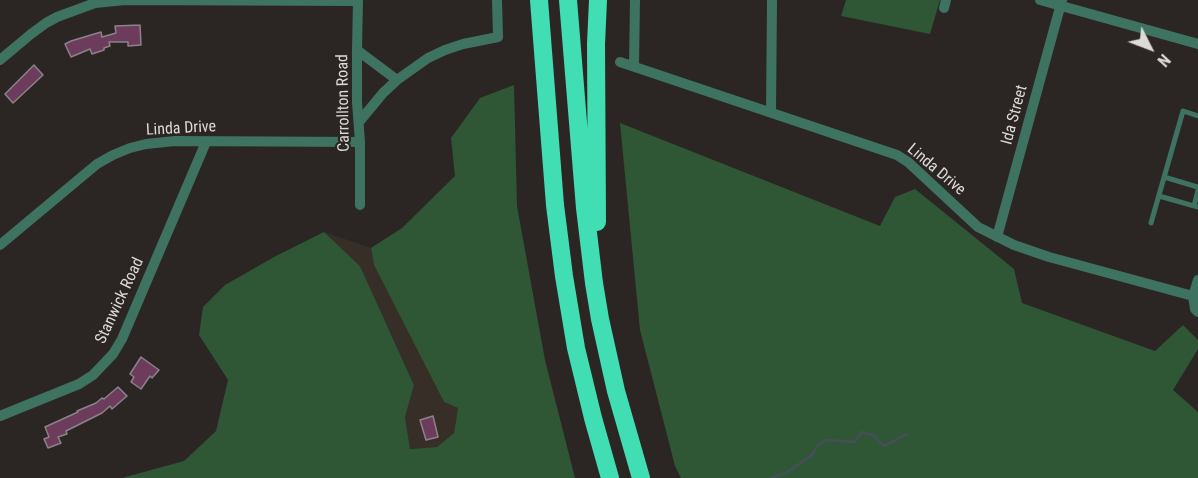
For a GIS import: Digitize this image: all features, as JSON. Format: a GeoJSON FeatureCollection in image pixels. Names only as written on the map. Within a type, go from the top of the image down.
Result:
{"type":"FeatureCollection","features":[{"type":"Feature","properties":{"kind":"highway"},"geometry":{"type":"LineString","coordinates":[[526,0],[548,119]]}},
{"type":"Feature","properties":{"kind":"highway"},"geometry":{"type":"LineString","coordinates":[[539,0],[555,205],[564,276],[576,348],[610,478]]}},
{"type":"Feature","properties":{"kind":"highway"},"geometry":{"type":"LineString","coordinates":[[568,0],[585,208],[600,320],[616,391],[641,478]]}},
{"type":"Feature","properties":{"kind":"highway"},"geometry":{"type":"LineString","coordinates":[[598,0],[597,210],[600,320]]}},
{"type":"Feature","properties":{"kind":"street"},"geometry":{"type":"LineString","coordinates":[[0,60],[46,23],[94,3],[125,0],[358,1]]}},
{"type":"Feature","properties":{"kind":"street"},"geometry":{"type":"LineString","coordinates":[[359,122],[383,93],[420,63],[444,50],[498,37],[497,0]]}},
{"type":"Feature","properties":{"kind":"street"},"geometry":{"type":"LineString","coordinates":[[634,66],[635,0]]}},
{"type":"Feature","properties":{"kind":"street"},"geometry":{"type":"LineString","coordinates":[[771,111],[772,0]]}},
{"type":"Feature","properties":{"kind":"street"},"geometry":{"type":"LineString","coordinates":[[1040,0],[1061,3],[1198,44]]}},
{"type":"Feature","properties":{"kind":"street","name":"Carrollton Road"},"geometry":{"type":"LineString","coordinates":[[358,1],[360,204]]}},
{"type":"Feature","properties":{"kind":"street","name":"Ida Street"},"geometry":{"type":"LineString","coordinates":[[997,237],[1061,3]]}},
{"type":"Feature","properties":{"kind":"street"},"geometry":{"type":"LineString","coordinates":[[357,50],[397,80]]}},
{"type":"Feature","properties":{"kind":"street","name":"Linda Drive"},"geometry":{"type":"LineString","coordinates":[[620,62],[897,155],[908,162],[978,226],[1014,245],[1048,257],[1193,296]]}},
{"type":"Feature","properties":{"kind":"street","name":"Linda Drive"},"geometry":{"type":"LineString","coordinates":[[0,245],[97,164],[130,148],[175,141],[360,142]]}},
{"type":"Feature","properties":{"kind":"street","name":"Stanwick Road"},"geometry":{"type":"LineString","coordinates":[[0,416],[79,384],[93,375],[113,354],[122,339],[206,142]]}},
{"type":"Feature","properties":{"kind":"street"},"geometry":{"type":"LineString","coordinates":[[1197,310],[1193,296],[1198,280]]}},
{"type":"Feature","properties":{"kind":"lane"},"geometry":{"type":"LineString","coordinates":[[1151,223],[1183,111],[1198,116]]}},
{"type":"Feature","properties":{"kind":"lane"},"geometry":{"type":"LineString","coordinates":[[1159,196],[1196,206],[1198,189],[1164,177]]}},
{"type":"Feature","properties":{"kind":"shaded area"},"geometry":{"type":"Polygon","coordinates":[[[324,232],[371,248],[374,265],[444,402],[458,408],[454,433],[437,447],[410,449],[405,417],[414,384],[360,266],[324,232]]]}},
{"type":"Feature","properties":{"kind":"green space"},"geometry":{"type":"Polygon","coordinates":[[[846,0],[940,0],[930,34],[841,16],[846,0]]]}},
{"type":"Feature","properties":{"kind":"green space"},"geometry":{"type":"Polygon","coordinates":[[[514,85],[517,206],[545,360],[575,478],[122,478],[184,461],[216,431],[228,380],[199,335],[203,307],[225,285],[324,232],[360,266],[414,385],[405,417],[410,449],[437,447],[454,433],[458,408],[444,402],[374,265],[371,248],[402,228],[455,176],[451,138],[480,98],[514,85]]]}},
{"type":"Feature","properties":{"kind":"green space"},"geometry":{"type":"Polygon","coordinates":[[[620,123],[880,226],[895,197],[915,189],[1014,269],[1022,303],[1155,351],[1183,325],[1198,340],[1198,349],[1173,390],[1198,412],[1198,478],[681,478],[675,466],[640,330],[620,123]]]}},
{"type":"Feature","properties":{"kind":"building"},"geometry":{"type":"Polygon","coordinates":[[[140,25],[141,45],[128,46],[128,42],[109,42],[110,46],[104,50],[92,54],[90,49],[71,57],[65,44],[101,32],[102,37],[116,33],[115,26],[140,25]]]}},
{"type":"Feature","properties":{"kind":"building"},"geometry":{"type":"Polygon","coordinates":[[[34,65],[43,75],[13,103],[5,94],[34,65]]]}},
{"type":"Feature","properties":{"kind":"building"},"geometry":{"type":"Polygon","coordinates":[[[141,357],[159,370],[152,378],[150,376],[141,389],[131,382],[134,377],[130,374],[141,357]]]}},
{"type":"Feature","properties":{"kind":"building"},"geometry":{"type":"Polygon","coordinates":[[[118,387],[127,396],[112,409],[110,406],[102,413],[66,431],[67,434],[58,437],[61,443],[48,448],[44,439],[49,437],[45,427],[104,399],[118,387]]]}},
{"type":"Feature","properties":{"kind":"building"},"geometry":{"type":"Polygon","coordinates":[[[433,416],[438,437],[426,440],[420,420],[433,416]]]}},
{"type":"Feature","properties":{"kind":"waterway"},"geometry":{"type":"LineString","coordinates":[[772,478],[786,473],[812,455],[818,445],[826,440],[855,442],[861,432],[873,435],[884,446],[907,434]]}}]}
